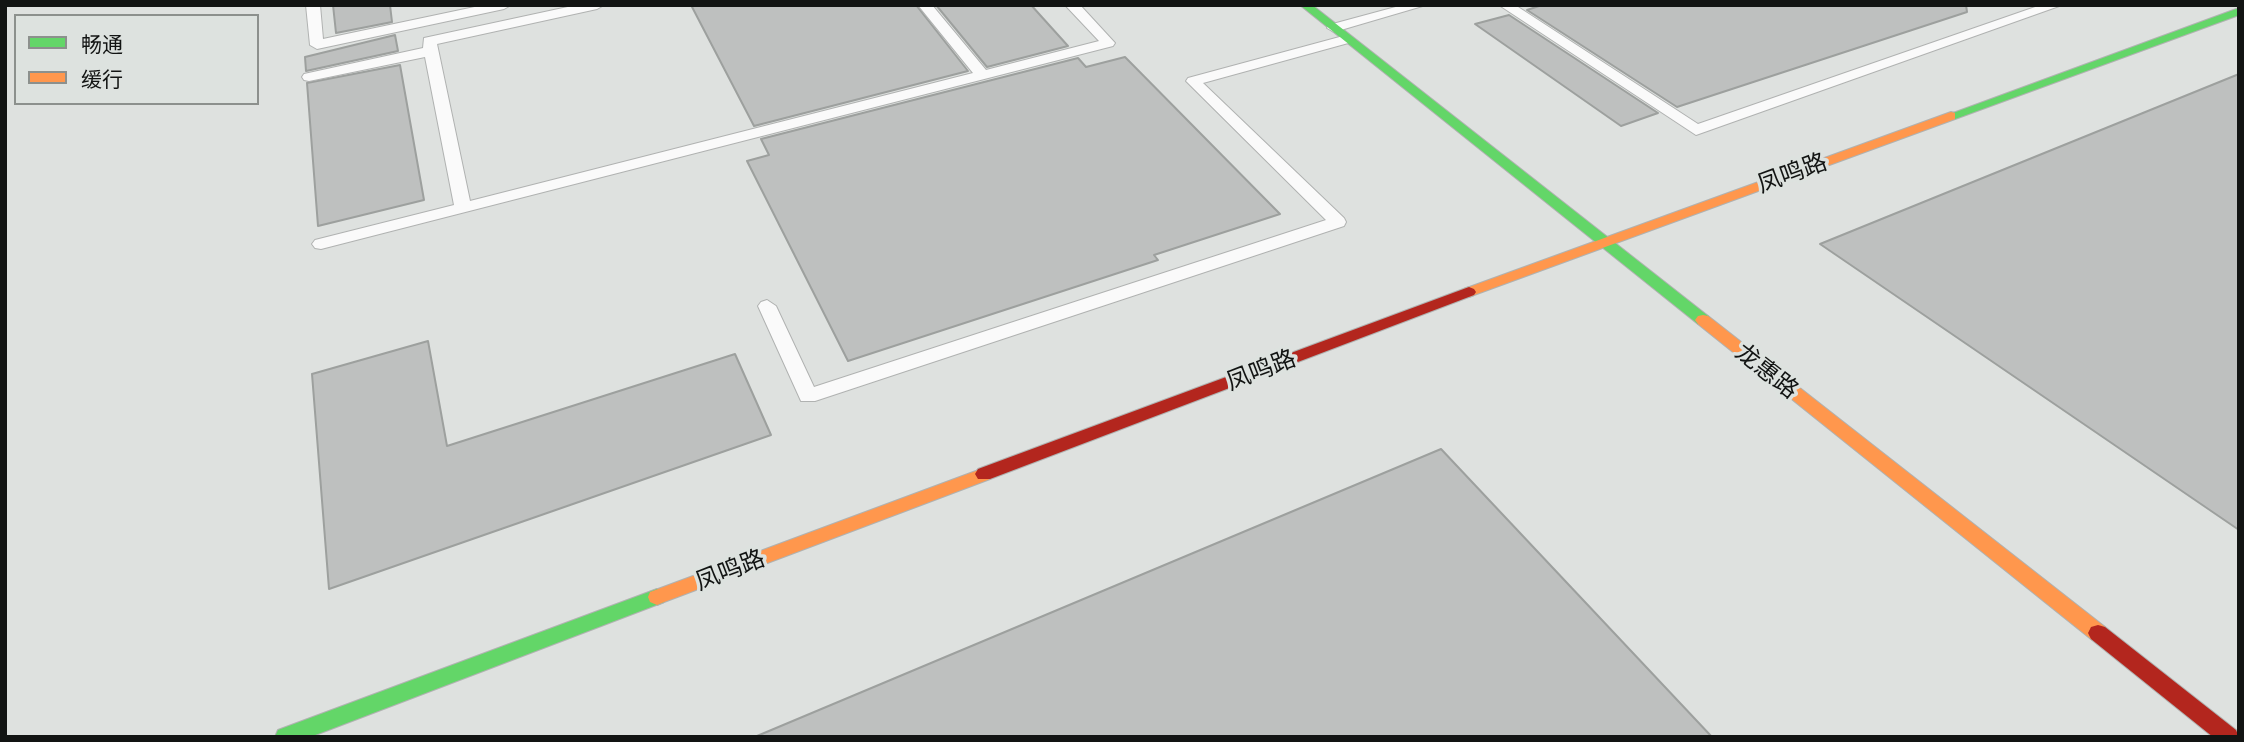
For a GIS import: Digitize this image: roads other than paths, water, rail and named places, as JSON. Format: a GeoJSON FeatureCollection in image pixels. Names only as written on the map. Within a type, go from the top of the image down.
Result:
{"type":"FeatureCollection","features":[{"type":"Feature","properties":{"kind":"street","name":"龙惠路"},"geometry":{"type":"LineString","coordinates":[[1305,5],[2229,737]]}},
{"type":"Feature","properties":{"kind":"street","name":"凤鸣路"},"geometry":{"type":"LineString","coordinates":[[285,737],[1603,242],[2239,11]]}},
{"type":"Feature","properties":{"kind":"lane"},"geometry":{"type":"LineString","coordinates":[[313,5],[317,45],[504,5]]}},
{"type":"Feature","properties":{"kind":"lane"},"geometry":{"type":"LineString","coordinates":[[463,208],[429,41],[597,5]]}},
{"type":"Feature","properties":{"kind":"lane"},"geometry":{"type":"LineString","coordinates":[[925,5],[982,75]]}},
{"type":"Feature","properties":{"kind":"lane"},"geometry":{"type":"LineString","coordinates":[[321,244],[1108,43],[1072,5]]}},
{"type":"Feature","properties":{"kind":"lane"},"geometry":{"type":"LineString","coordinates":[[767,306],[808,396],[1338,222],[1193,81],[1341,34],[1419,5]]}},
{"type":"Feature","properties":{"kind":"lane"},"geometry":{"type":"LineString","coordinates":[[1506,5],[1696,130],[2055,5]]}},
{"type":"Feature","properties":{"kind":"lane"},"geometry":{"type":"LineString","coordinates":[[309,77],[431,51]]}}]}
